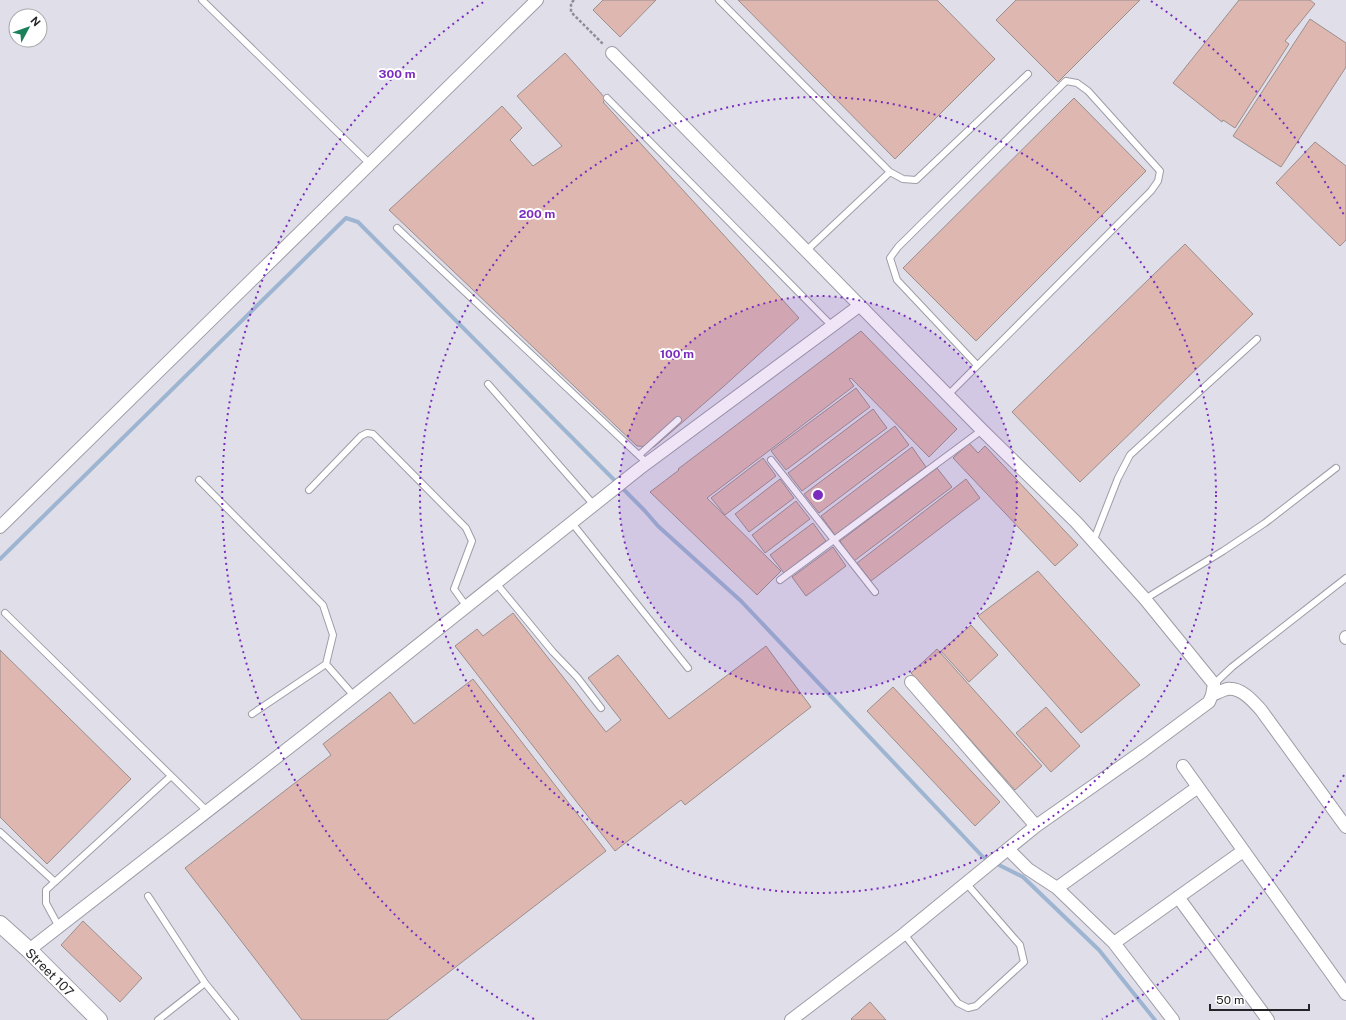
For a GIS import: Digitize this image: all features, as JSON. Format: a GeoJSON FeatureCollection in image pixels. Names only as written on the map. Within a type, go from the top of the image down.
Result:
{"type":"FeatureCollection","features":[{"type":"Feature","properties":{"kind":"street"},"geometry":{"type":"LineString","coordinates":[[0,527],[537,0]]}},
{"type":"Feature","properties":{"kind":"street"},"geometry":{"type":"LineString","coordinates":[[612,53],[859,306],[1076,522],[1145,599],[1213,690]]}},
{"type":"Feature","properties":{"kind":"street"},"geometry":{"type":"LineString","coordinates":[[29,950],[467,607],[597,503],[642,463],[859,306]]}},
{"type":"Feature","properties":{"kind":"street"},"geometry":{"type":"LineString","coordinates":[[911,682],[1036,826]]}},
{"type":"Feature","properties":{"kind":"street"},"geometry":{"type":"LineString","coordinates":[[1213,690],[1227,689],[1239,691],[1252,700],[1266,716],[1346,827]]}},
{"type":"Feature","properties":{"kind":"street"},"geometry":{"type":"LineString","coordinates":[[792,1020],[904,934],[1036,826],[1143,751],[1209,702],[1213,690]]}},
{"type":"Feature","properties":{"kind":"street"},"geometry":{"type":"LineString","coordinates":[[1183,766],[1346,994]]}},
{"type":"Feature","properties":{"kind":"street"},"geometry":{"type":"LineString","coordinates":[[1058,888],[1198,787]]}},
{"type":"Feature","properties":{"kind":"street"},"geometry":{"type":"LineString","coordinates":[[1005,851],[1028,869],[1058,888],[1114,943],[1173,1020]]}},
{"type":"Feature","properties":{"kind":"street"},"geometry":{"type":"LineString","coordinates":[[1114,943],[1243,851]]}},
{"type":"Feature","properties":{"kind":"street"},"geometry":{"type":"LineString","coordinates":[[1178,897],[1268,1020]]}},
{"type":"Feature","properties":{"kind":"street","name":"Street 107"},"geometry":{"type":"LineString","coordinates":[[0,924],[29,950],[99,1020]]}},
{"type":"Feature","properties":{"kind":"lane"},"geometry":{"type":"LineString","coordinates":[[202,0],[370,164]]}},
{"type":"Feature","properties":{"kind":"lane"},"geometry":{"type":"LineString","coordinates":[[719,0],[890,172],[902,179],[916,180],[1028,74]]}},
{"type":"Feature","properties":{"kind":"lane"},"geometry":{"type":"LineString","coordinates":[[948,395],[1151,191],[1158,181],[1160,171],[1088,91],[1077,83],[1066,80],[903,242],[890,258],[897,280],[977,365]]}},
{"type":"Feature","properties":{"kind":"lane"},"geometry":{"type":"LineString","coordinates":[[607,98],[832,326]]}},
{"type":"Feature","properties":{"kind":"lane"},"geometry":{"type":"LineString","coordinates":[[806,251],[890,172]]}},
{"type":"Feature","properties":{"kind":"lane"},"geometry":{"type":"LineString","coordinates":[[397,228],[642,463],[678,420]]}},
{"type":"Feature","properties":{"kind":"lane"},"geometry":{"type":"LineString","coordinates":[[1094,542],[1118,478],[1130,455],[1257,339]]}},
{"type":"Feature","properties":{"kind":"lane"},"geometry":{"type":"LineString","coordinates":[[488,384],[597,503]]}},
{"type":"Feature","properties":{"kind":"lane"},"geometry":{"type":"LineString","coordinates":[[780,580],[982,430]]}},
{"type":"Feature","properties":{"kind":"lane"},"geometry":{"type":"LineString","coordinates":[[309,490],[361,436],[367,433],[373,434],[466,528],[472,541],[454,589],[467,607]]}},
{"type":"Feature","properties":{"kind":"lane"},"geometry":{"type":"LineString","coordinates":[[771,460],[875,592]]}},
{"type":"Feature","properties":{"kind":"lane"},"geometry":{"type":"LineString","coordinates":[[1145,599],[1265,523],[1336,468]]}},
{"type":"Feature","properties":{"kind":"lane"},"geometry":{"type":"LineString","coordinates":[[199,480],[322,606],[333,635],[326,664],[252,714]]}},
{"type":"Feature","properties":{"kind":"lane"},"geometry":{"type":"LineString","coordinates":[[572,523],[688,668]]}},
{"type":"Feature","properties":{"kind":"lane"},"geometry":{"type":"LineString","coordinates":[[1213,690],[1232,667],[1346,578]]}},
{"type":"Feature","properties":{"kind":"lane"},"geometry":{"type":"LineString","coordinates":[[496,583],[601,708]]}},
{"type":"Feature","properties":{"kind":"lane"},"geometry":{"type":"LineString","coordinates":[[5,613],[207,811]]}},
{"type":"Feature","properties":{"kind":"lane"},"geometry":{"type":"LineString","coordinates":[[326,664],[354,696]]}},
{"type":"Feature","properties":{"kind":"lane"},"geometry":{"type":"LineString","coordinates":[[59,927],[46,903],[46,890],[171,776]]}},
{"type":"Feature","properties":{"kind":"lane"},"geometry":{"type":"LineString","coordinates":[[0,832],[55,882]]}},
{"type":"Feature","properties":{"kind":"lane"},"geometry":{"type":"LineString","coordinates":[[904,934],[958,1003],[968,1008],[976,1006],[1024,962],[1020,945],[966,883]]}},
{"type":"Feature","properties":{"kind":"lane"},"geometry":{"type":"LineString","coordinates":[[148,896],[205,983],[235,1020]]}},
{"type":"Feature","properties":{"kind":"lane"},"geometry":{"type":"LineString","coordinates":[[158,1020],[205,983]]}},
{"type":"Feature","properties":{"kind":"path"},"geometry":{"type":"LineString","coordinates":[[574,0],[571,3],[571,12],[612,53]]}},
{"type":"Feature","properties":{"kind":"building"},"geometry":{"type":"Polygon","coordinates":[[[603,0],[656,0],[620,37],[593,10],[603,0]]]}},
{"type":"Feature","properties":{"kind":"building"},"geometry":{"type":"Polygon","coordinates":[[[738,0],[937,0],[995,59],[895,159],[738,0]]]}},
{"type":"Feature","properties":{"kind":"building"},"geometry":{"type":"Polygon","coordinates":[[[1016,0],[1140,0],[1058,82],[996,20],[1016,0]]]}},
{"type":"Feature","properties":{"kind":"building"},"geometry":{"type":"Polygon","coordinates":[[[1239,0],[1310,0],[1315,4],[1285,41],[1289,44],[1235,128],[1223,120],[1222,122],[1173,83],[1239,0]]]}},
{"type":"Feature","properties":{"kind":"building"},"geometry":{"type":"Polygon","coordinates":[[[1310,19],[1346,43],[1346,67],[1281,167],[1233,136],[1310,19]]]}},
{"type":"Feature","properties":{"kind":"building"},"geometry":{"type":"Polygon","coordinates":[[[565,53],[606,99],[603,102],[799,318],[654,447],[637,446],[389,210],[502,106],[522,128],[510,140],[533,166],[562,146],[517,96],[565,53]]]}},
{"type":"Feature","properties":{"kind":"building"},"geometry":{"type":"Polygon","coordinates":[[[1074,98],[1146,171],[976,341],[903,268],[1074,98]]]}},
{"type":"Feature","properties":{"kind":"building"},"geometry":{"type":"Polygon","coordinates":[[[1315,142],[1346,166],[1346,240],[1340,246],[1276,183],[1315,142]]]}},
{"type":"Feature","properties":{"kind":"building"},"geometry":{"type":"Polygon","coordinates":[[[1185,244],[1253,314],[1080,482],[1012,412],[1185,244]]]}},
{"type":"Feature","properties":{"kind":"building"},"geometry":{"type":"Polygon","coordinates":[[[861,331],[957,429],[929,457],[851,378],[849,379],[854,386],[707,498],[781,571],[757,595],[650,492],[679,470],[678,469],[861,331]]]}},
{"type":"Feature","properties":{"kind":"building"},"geometry":{"type":"Polygon","coordinates":[[[856,388],[870,407],[786,470],[771,451],[856,388]]]}},
{"type":"Feature","properties":{"kind":"building"},"geometry":{"type":"Polygon","coordinates":[[[873,409],[887,428],[802,491],[788,473],[873,409]]]}},
{"type":"Feature","properties":{"kind":"building"},"geometry":{"type":"Polygon","coordinates":[[[895,426],[909,445],[819,513],[804,494],[895,426]]]}},
{"type":"Feature","properties":{"kind":"building"},"geometry":{"type":"Polygon","coordinates":[[[969,443],[978,453],[985,446],[1078,545],[1055,566],[953,458],[969,443]]]}},
{"type":"Feature","properties":{"kind":"building"},"geometry":{"type":"Polygon","coordinates":[[[912,447],[926,467],[835,535],[821,516],[912,447]]]}},
{"type":"Feature","properties":{"kind":"building"},"geometry":{"type":"Polygon","coordinates":[[[763,458],[776,476],[725,515],[711,498],[763,458]]]}},
{"type":"Feature","properties":{"kind":"building"},"geometry":{"type":"Polygon","coordinates":[[[937,468],[952,487],[854,561],[840,541],[937,468]]]}},
{"type":"Feature","properties":{"kind":"building"},"geometry":{"type":"Polygon","coordinates":[[[780,479],[794,498],[749,532],[735,514],[780,479]]]}},
{"type":"Feature","properties":{"kind":"building"},"geometry":{"type":"Polygon","coordinates":[[[966,479],[980,498],[871,581],[857,563],[966,479]]]}},
{"type":"Feature","properties":{"kind":"building"},"geometry":{"type":"Polygon","coordinates":[[[796,501],[810,519],[765,553],[752,535],[796,501]]]}},
{"type":"Feature","properties":{"kind":"building"},"geometry":{"type":"Polygon","coordinates":[[[813,523],[826,541],[784,573],[770,555],[813,523]]]}},
{"type":"Feature","properties":{"kind":"building"},"geometry":{"type":"Polygon","coordinates":[[[833,547],[846,566],[806,596],[792,577],[833,547]]]}},
{"type":"Feature","properties":{"kind":"building"},"geometry":{"type":"Polygon","coordinates":[[[1038,571],[1140,685],[1081,733],[978,616],[1038,571]]]}},
{"type":"Feature","properties":{"kind":"building"},"geometry":{"type":"Polygon","coordinates":[[[513,613],[606,732],[621,720],[588,678],[618,655],[669,719],[766,646],[811,707],[685,805],[681,800],[615,851],[455,646],[477,629],[483,636],[513,613]]]}},
{"type":"Feature","properties":{"kind":"building"},"geometry":{"type":"Polygon","coordinates":[[[971,625],[998,655],[969,682],[941,651],[971,625]]]}},
{"type":"Feature","properties":{"kind":"building"},"geometry":{"type":"Polygon","coordinates":[[[937,649],[1042,766],[1015,790],[911,673],[937,649]]]}},
{"type":"Feature","properties":{"kind":"building"},"geometry":{"type":"Polygon","coordinates":[[[0,650],[131,779],[47,864],[0,817],[0,650]]]}},
{"type":"Feature","properties":{"kind":"building"},"geometry":{"type":"Polygon","coordinates":[[[473,679],[606,851],[387,1020],[302,1020],[185,868],[331,755],[323,744],[390,692],[414,724],[473,679]]]}},
{"type":"Feature","properties":{"kind":"building"},"geometry":{"type":"Polygon","coordinates":[[[893,687],[1000,802],[975,826],[867,711],[893,687]]]}},
{"type":"Feature","properties":{"kind":"building"},"geometry":{"type":"Polygon","coordinates":[[[1046,707],[1080,746],[1051,772],[1016,733],[1046,707]]]}},
{"type":"Feature","properties":{"kind":"building"},"geometry":{"type":"Polygon","coordinates":[[[83,921],[142,978],[120,1002],[61,945],[83,921]]]}},
{"type":"Feature","properties":{"kind":"building"},"geometry":{"type":"Polygon","coordinates":[[[870,1002],[886,1020],[851,1019],[870,1002]]]}},
{"type":"Feature","properties":{"kind":"waterway"},"geometry":{"type":"LineString","coordinates":[[0,559],[346,218],[358,222],[645,511],[658,526],[741,601],[983,857],[1023,877],[1099,950],[1155,1020]]}}]}
